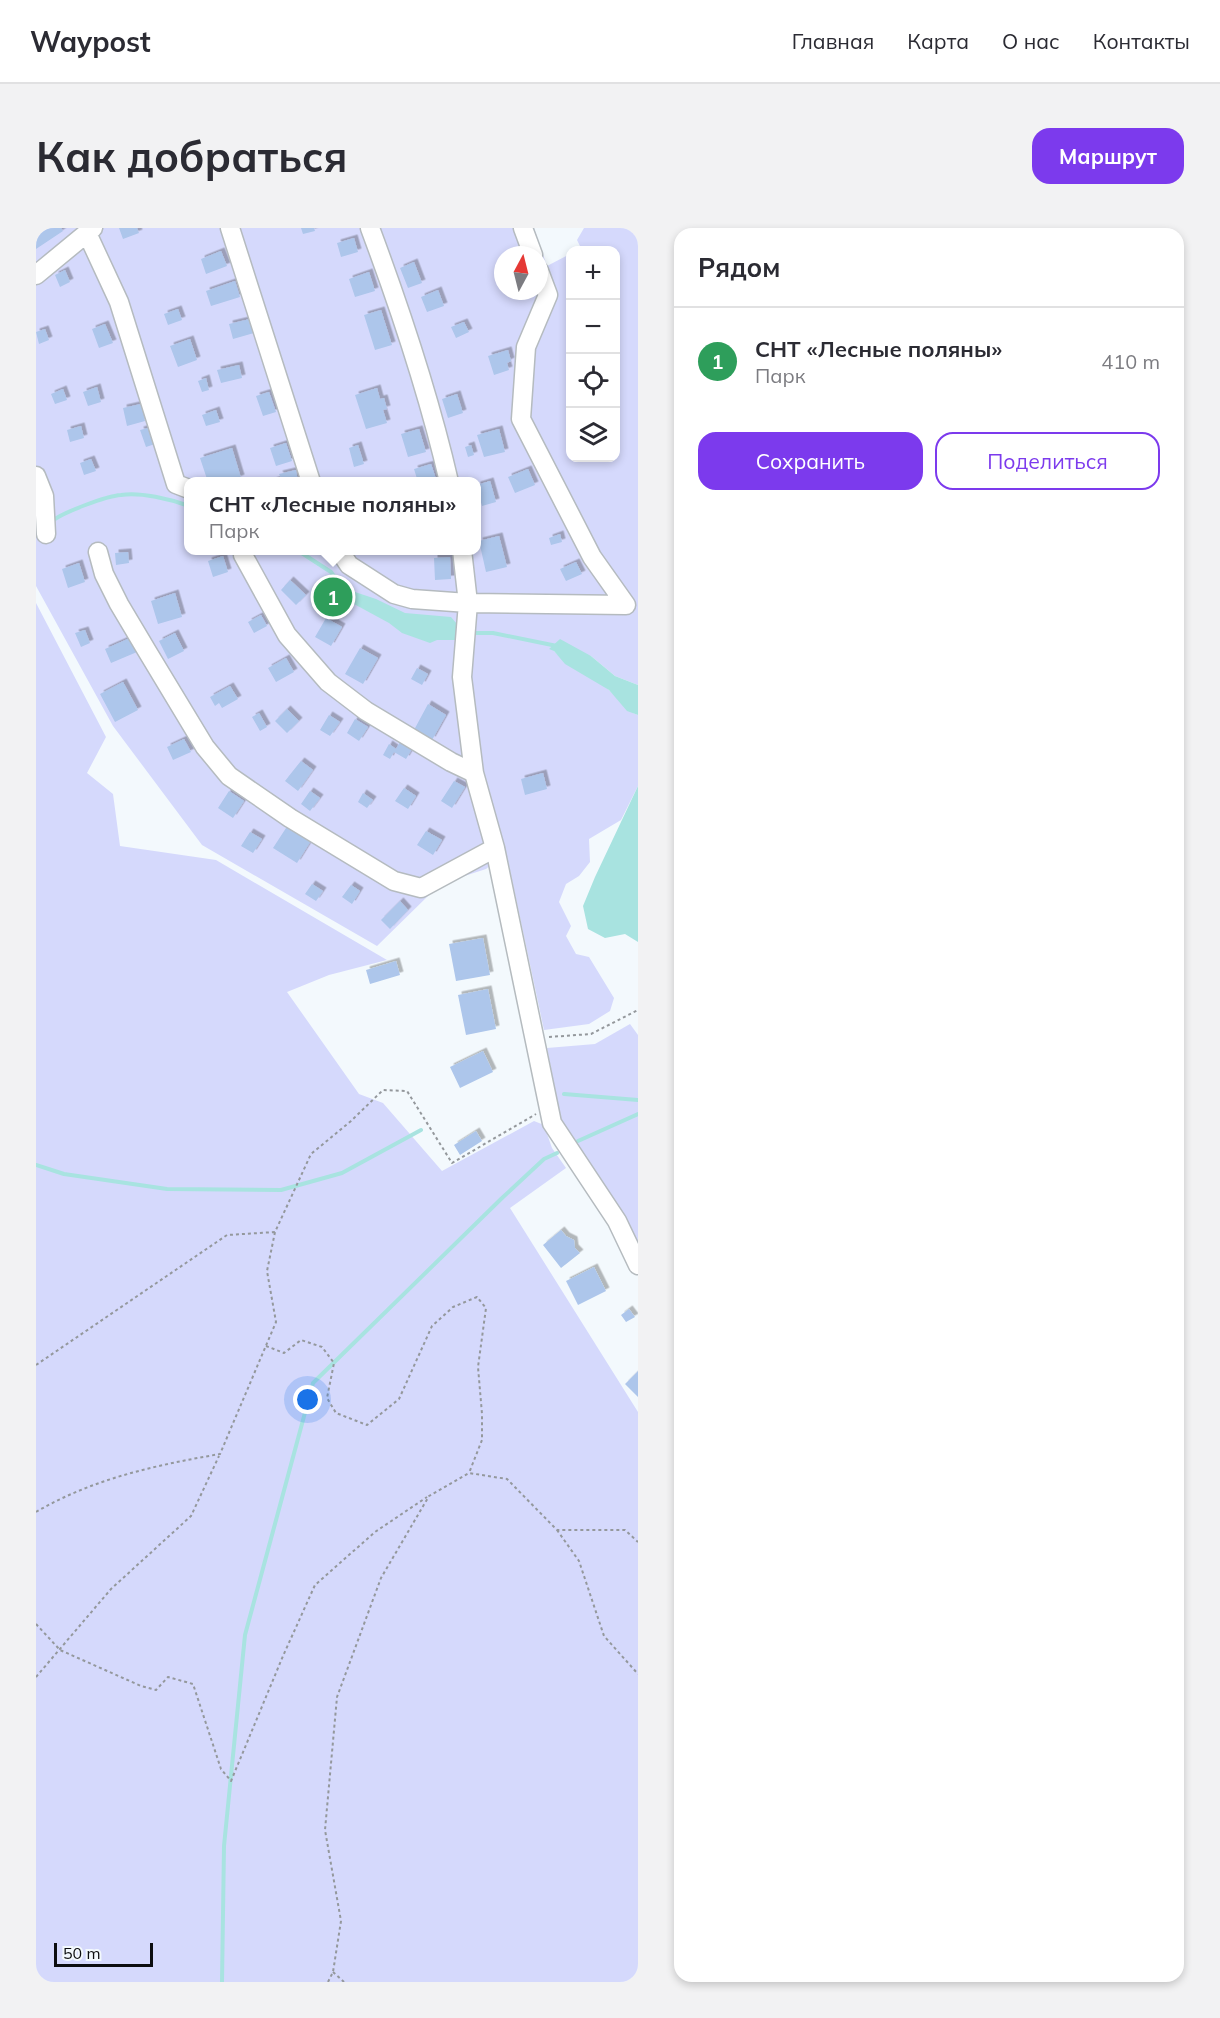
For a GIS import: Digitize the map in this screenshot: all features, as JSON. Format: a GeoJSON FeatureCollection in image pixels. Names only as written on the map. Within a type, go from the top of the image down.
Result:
{"type":"FeatureCollection","features":[{"type":"Feature","properties":{"kind":"street"},"geometry":{"type":"LineString","coordinates":[[230,228],[309,477]]}},
{"type":"Feature","properties":{"kind":"street"},"geometry":{"type":"LineString","coordinates":[[370,228],[399,309],[436,426],[447,477]]}},
{"type":"Feature","properties":{"kind":"street"},"geometry":{"type":"LineString","coordinates":[[523,228],[530,246]]}},
{"type":"Feature","properties":{"kind":"street"},"geometry":{"type":"LineString","coordinates":[[36,275],[90,230],[119,302],[176,484],[184,487]]}},
{"type":"Feature","properties":{"kind":"street"},"geometry":{"type":"LineString","coordinates":[[342,555],[349,565],[394,594],[412,599],[468,603],[626,605],[592,557],[521,419],[526,347],[546,300]]}},
{"type":"Feature","properties":{"kind":"street"},"geometry":{"type":"LineString","coordinates":[[36,476],[44,496],[46,534]]}},
{"type":"Feature","properties":{"kind":"street"},"geometry":{"type":"LineString","coordinates":[[98,552],[109,584],[141,642],[205,747],[229,776],[290,818],[394,881],[421,888],[495,848]]}},
{"type":"Feature","properties":{"kind":"street"},"geometry":{"type":"LineString","coordinates":[[243,555],[287,635],[328,682],[376,716],[451,762],[474,773]]}},
{"type":"Feature","properties":{"kind":"street"},"geometry":{"type":"LineString","coordinates":[[463,555],[468,603],[462,677],[474,773],[495,848],[552,1123],[617,1221],[638,1264]]}},
{"type":"Feature","properties":{"kind":"path"},"geometry":{"type":"LineString","coordinates":[[535,1038],[591,1034],[638,1010]]}},
{"type":"Feature","properties":{"kind":"path"},"geometry":{"type":"LineString","coordinates":[[36,1677],[111,1589],[191,1516],[276,1322],[267,1271],[275,1232],[311,1154],[351,1121],[383,1090],[407,1091],[452,1163],[549,1107]]}},
{"type":"Feature","properties":{"kind":"path"},"geometry":{"type":"LineString","coordinates":[[36,1365],[227,1235],[275,1232]]}},
{"type":"Feature","properties":{"kind":"path"},"geometry":{"type":"LineString","coordinates":[[36,1624],[60,1650],[141,1686],[156,1690],[168,1677],[193,1684],[221,1769],[231,1781],[315,1585],[375,1532],[469,1473],[482,1440],[478,1367],[486,1308],[477,1297],[453,1308],[432,1326],[399,1399],[367,1425],[336,1413],[327,1398],[334,1363],[322,1347],[301,1340],[284,1353],[266,1346]]}},
{"type":"Feature","properties":{"kind":"path"},"geometry":{"type":"LineString","coordinates":[[36,1512],[59,1498],[97,1484],[161,1464],[220,1454]]}},
{"type":"Feature","properties":{"kind":"path"},"geometry":{"type":"LineString","coordinates":[[469,1473],[507,1479],[556,1530],[579,1561],[604,1636],[638,1674]]}},
{"type":"Feature","properties":{"kind":"path"},"geometry":{"type":"LineString","coordinates":[[328,1982],[333,1972],[341,1921],[325,1830],[337,1697],[381,1578],[429,1496]]}},
{"type":"Feature","properties":{"kind":"path"},"geometry":{"type":"LineString","coordinates":[[556,1530],[625,1530],[638,1542]]}},
{"type":"Feature","properties":{"kind":"path"},"geometry":{"type":"LineString","coordinates":[[333,1972],[344,1982]]}},
{"type":"Feature","properties":{"kind":"shaded area"},"geometry":{"type":"Polygon","coordinates":[[[36,228],[534,228],[540,246],[494,246],[494,300],[548,300],[548,265],[566,256],[566,462],[620,462],[620,246],[580,246],[577,240],[584,228],[638,228],[638,685],[615,676],[591,656],[554,651],[567,663],[602,685],[626,708],[638,715],[638,786],[621,820],[589,839],[590,862],[579,876],[566,884],[559,902],[571,926],[566,936],[576,954],[589,957],[614,998],[610,1011],[589,1024],[544,1030],[506,852],[486,869],[446,882],[430,894],[377,946],[202,845],[113,726],[36,586],[36,228]]]}},
{"type":"Feature","properties":{"kind":"shaded area"},"geometry":{"type":"Polygon","coordinates":[[[355,592],[405,613],[451,617],[457,624],[455,640],[437,640],[430,643],[402,633],[389,623],[354,604],[348,596],[355,592]]]}},
{"type":"Feature","properties":{"kind":"shaded area"},"geometry":{"type":"Polygon","coordinates":[[[36,603],[106,737],[87,773],[113,794],[120,846],[216,860],[387,960],[329,975],[287,992],[359,1094],[383,1103],[442,1171],[534,1121],[544,1125],[552,1148],[566,1168],[510,1208],[638,1412],[638,1982],[36,1982],[36,603]]]}},
{"type":"Feature","properties":{"kind":"shaded area"},"geometry":{"type":"Polygon","coordinates":[[[560,639],[591,656],[615,676],[638,685],[638,715],[627,711],[609,690],[565,664],[554,651],[549,649],[560,639]]]}},
{"type":"Feature","properties":{"kind":"shaded area"},"geometry":{"type":"Polygon","coordinates":[[[638,786],[638,942],[625,934],[605,938],[588,929],[583,906],[638,786]]]}},
{"type":"Feature","properties":{"kind":"shaded area"},"geometry":{"type":"Polygon","coordinates":[[[630,1024],[638,1035],[638,1242],[625,1216],[561,1120],[547,1048],[595,1044],[630,1024]]]}},
{"type":"Feature","properties":{"kind":"building"},"geometry":{"type":"Polygon","coordinates":[[[36,228],[61,228],[63,231],[36,249],[36,228]]]}},
{"type":"Feature","properties":{"kind":"building"},"geometry":{"type":"Polygon","coordinates":[[[119,228],[137,228],[139,233],[123,239],[119,228]]]}},
{"type":"Feature","properties":{"kind":"building"},"geometry":{"type":"Polygon","coordinates":[[[301,228],[314,228],[315,231],[303,234],[301,228]]]}},
{"type":"Feature","properties":{"kind":"building"},"geometry":{"type":"Polygon","coordinates":[[[354,238],[358,252],[341,257],[337,243],[354,238]]]}},
{"type":"Feature","properties":{"kind":"building"},"geometry":{"type":"Polygon","coordinates":[[[221,251],[227,266],[206,274],[201,259],[221,251]]]}},
{"type":"Feature","properties":{"kind":"building"},"geometry":{"type":"Polygon","coordinates":[[[414,262],[422,283],[408,288],[400,268],[414,262]]]}},
{"type":"Feature","properties":{"kind":"building"},"geometry":{"type":"Polygon","coordinates":[[[65,270],[70,282],[60,287],[55,275],[65,270]]]}},
{"type":"Feature","properties":{"kind":"building"},"geometry":{"type":"Polygon","coordinates":[[[369,272],[375,291],[355,297],[349,279],[369,272]]]}},
{"type":"Feature","properties":{"kind":"building"},"geometry":{"type":"Polygon","coordinates":[[[235,281],[240,297],[211,306],[206,291],[235,281]]]}},
{"type":"Feature","properties":{"kind":"building"},"geometry":{"type":"Polygon","coordinates":[[[438,290],[444,306],[427,312],[421,297],[438,290]]]}},
{"type":"Feature","properties":{"kind":"building"},"geometry":{"type":"Polygon","coordinates":[[[178,309],[182,320],[168,325],[164,314],[178,309]]]}},
{"type":"Feature","properties":{"kind":"building"},"geometry":{"type":"Polygon","coordinates":[[[381,310],[392,345],[375,350],[364,315],[381,310]]]}},
{"type":"Feature","properties":{"kind":"building"},"geometry":{"type":"Polygon","coordinates":[[[250,319],[254,333],[233,339],[229,324],[250,319]]]}},
{"type":"Feature","properties":{"kind":"building"},"geometry":{"type":"Polygon","coordinates":[[[464,322],[469,332],[456,338],[451,327],[464,322]]]}},
{"type":"Feature","properties":{"kind":"building"},"geometry":{"type":"Polygon","coordinates":[[[105,324],[113,343],[99,348],[92,329],[105,324]]]}},
{"type":"Feature","properties":{"kind":"building"},"geometry":{"type":"Polygon","coordinates":[[[45,329],[49,340],[39,344],[36,332],[45,329]]]}},
{"type":"Feature","properties":{"kind":"building"},"geometry":{"type":"Polygon","coordinates":[[[190,339],[197,360],[178,367],[170,346],[190,339]]]}},
{"type":"Feature","properties":{"kind":"building"},"geometry":{"type":"Polygon","coordinates":[[[508,350],[511,361],[507,363],[509,370],[494,375],[488,356],[508,350]]]}},
{"type":"Feature","properties":{"kind":"building"},"geometry":{"type":"Polygon","coordinates":[[[239,365],[242,378],[221,383],[217,370],[239,365]]]}},
{"type":"Feature","properties":{"kind":"building"},"geometry":{"type":"Polygon","coordinates":[[[206,378],[209,390],[202,392],[198,381],[206,378]]]}},
{"type":"Feature","properties":{"kind":"building"},"geometry":{"type":"Polygon","coordinates":[[[97,387],[101,402],[88,406],[83,392],[97,387]]]}},
{"type":"Feature","properties":{"kind":"building"},"geometry":{"type":"Polygon","coordinates":[[[377,388],[380,399],[384,398],[387,409],[383,410],[387,423],[366,429],[355,395],[377,388]]]}},
{"type":"Feature","properties":{"kind":"building"},"geometry":{"type":"Polygon","coordinates":[[[63,389],[67,400],[55,404],[51,394],[63,389]]]}},
{"type":"Feature","properties":{"kind":"building"},"geometry":{"type":"Polygon","coordinates":[[[269,392],[276,412],[263,416],[256,396],[269,392]]]}},
{"type":"Feature","properties":{"kind":"building"},"geometry":{"type":"Polygon","coordinates":[[[457,394],[463,413],[448,418],[442,399],[457,394]]]}},
{"type":"Feature","properties":{"kind":"building"},"geometry":{"type":"Polygon","coordinates":[[[141,404],[145,421],[127,426],[123,408],[141,404]]]}},
{"type":"Feature","properties":{"kind":"building"},"geometry":{"type":"Polygon","coordinates":[[[216,410],[220,422],[206,426],[202,415],[216,410]]]}},
{"type":"Feature","properties":{"kind":"building"},"geometry":{"type":"Polygon","coordinates":[[[81,426],[84,438],[70,442],[67,430],[81,426]]]}},
{"type":"Feature","properties":{"kind":"building"},"geometry":{"type":"Polygon","coordinates":[[[152,427],[158,443],[146,447],[140,430],[152,427]]]}},
{"type":"Feature","properties":{"kind":"building"},"geometry":{"type":"Polygon","coordinates":[[[419,429],[426,452],[408,457],[401,434],[419,429]]]}},
{"type":"Feature","properties":{"kind":"building"},"geometry":{"type":"Polygon","coordinates":[[[499,429],[505,452],[484,457],[477,435],[499,429]]]}},
{"type":"Feature","properties":{"kind":"building"},"geometry":{"type":"Polygon","coordinates":[[[286,443],[292,461],[276,466],[270,448],[286,443]]]}},
{"type":"Feature","properties":{"kind":"building"},"geometry":{"type":"Polygon","coordinates":[[[358,445],[364,464],[354,467],[349,448],[358,445]]]}},
{"type":"Feature","properties":{"kind":"building"},"geometry":{"type":"Polygon","coordinates":[[[471,445],[474,455],[468,457],[465,447],[471,445]]]}},
{"type":"Feature","properties":{"kind":"building"},"geometry":{"type":"Polygon","coordinates":[[[232,448],[241,477],[206,477],[200,458],[232,448]]]}},
{"type":"Feature","properties":{"kind":"building"},"geometry":{"type":"Polygon","coordinates":[[[91,459],[96,471],[84,475],[80,463],[91,459]]]}},
{"type":"Feature","properties":{"kind":"building"},"geometry":{"type":"Polygon","coordinates":[[[431,464],[435,477],[416,477],[414,469],[431,464]]]}},
{"type":"Feature","properties":{"kind":"building"},"geometry":{"type":"Polygon","coordinates":[[[528,469],[535,485],[515,493],[508,477],[528,469]]]}},
{"type":"Feature","properties":{"kind":"building"},"geometry":{"type":"Polygon","coordinates":[[[296,470],[297,477],[280,477],[279,474],[296,470]]]}},
{"type":"Feature","properties":{"kind":"building"},"geometry":{"type":"Polygon","coordinates":[[[490,481],[496,502],[482,506],[481,484],[490,481]]]}},
{"type":"Feature","properties":{"kind":"building"},"geometry":{"type":"Polygon","coordinates":[[[560,534],[562,542],[551,545],[549,538],[560,534]]]}},
{"type":"Feature","properties":{"kind":"building"},"geometry":{"type":"Polygon","coordinates":[[[499,536],[507,567],[486,572],[481,540],[499,536]]]}},
{"type":"Feature","properties":{"kind":"building"},"geometry":{"type":"Polygon","coordinates":[[[128,552],[129,563],[116,565],[115,553],[128,552]]]}},
{"type":"Feature","properties":{"kind":"building"},"geometry":{"type":"Polygon","coordinates":[[[223,556],[228,572],[213,577],[208,561],[223,556]]]}},
{"type":"Feature","properties":{"kind":"building"},"geometry":{"type":"Polygon","coordinates":[[[450,557],[451,579],[435,580],[434,558],[450,557]]]}},
{"type":"Feature","properties":{"kind":"building"},"geometry":{"type":"Polygon","coordinates":[[[576,562],[582,574],[566,581],[560,569],[576,562]]]}},
{"type":"Feature","properties":{"kind":"building"},"geometry":{"type":"Polygon","coordinates":[[[79,563],[85,582],[68,588],[62,569],[79,563]]]}},
{"type":"Feature","properties":{"kind":"building"},"geometry":{"type":"Polygon","coordinates":[[[290,580],[306,595],[296,605],[281,590],[290,580]]]}},
{"type":"Feature","properties":{"kind":"building"},"geometry":{"type":"Polygon","coordinates":[[[175,593],[182,617],[158,624],[151,601],[175,593]]]}},
{"type":"Feature","properties":{"kind":"building"},"geometry":{"type":"Polygon","coordinates":[[[261,615],[267,626],[254,633],[248,622],[261,615]]]}},
{"type":"Feature","properties":{"kind":"building"},"geometry":{"type":"Polygon","coordinates":[[[326,618],[342,627],[331,646],[315,637],[326,618]]]}},
{"type":"Feature","properties":{"kind":"building"},"geometry":{"type":"Polygon","coordinates":[[[85,630],[90,643],[81,647],[75,633],[85,630]]]}},
{"type":"Feature","properties":{"kind":"building"},"geometry":{"type":"Polygon","coordinates":[[[175,633],[184,651],[168,659],[159,641],[175,633]]]}},
{"type":"Feature","properties":{"kind":"building"},"geometry":{"type":"Polygon","coordinates":[[[130,638],[137,652],[111,663],[105,649],[130,638]]]}},
{"type":"Feature","properties":{"kind":"building"},"geometry":{"type":"Polygon","coordinates":[[[360,648],[378,658],[363,684],[345,674],[360,648]]]}},
{"type":"Feature","properties":{"kind":"building"},"geometry":{"type":"Polygon","coordinates":[[[286,658],[294,672],[276,682],[268,668],[286,658]]]}},
{"type":"Feature","properties":{"kind":"building"},"geometry":{"type":"Polygon","coordinates":[[[417,668],[428,674],[422,685],[411,679],[417,668]]]}},
{"type":"Feature","properties":{"kind":"building"},"geometry":{"type":"Polygon","coordinates":[[[123,682],[138,710],[115,722],[100,694],[123,682]]]}},
{"type":"Feature","properties":{"kind":"building"},"geometry":{"type":"Polygon","coordinates":[[[230,686],[238,699],[222,708],[219,703],[215,706],[210,697],[230,686]]]}},
{"type":"Feature","properties":{"kind":"building"},"geometry":{"type":"Polygon","coordinates":[[[428,704],[446,715],[432,740],[414,730],[428,704]]]}},
{"type":"Feature","properties":{"kind":"building"},"geometry":{"type":"Polygon","coordinates":[[[287,709],[299,721],[287,733],[275,721],[287,709]]]}},
{"type":"Feature","properties":{"kind":"building"},"geometry":{"type":"Polygon","coordinates":[[[259,713],[267,727],[260,731],[252,717],[259,713]]]}},
{"type":"Feature","properties":{"kind":"building"},"geometry":{"type":"Polygon","coordinates":[[[329,715],[340,722],[330,736],[320,730],[329,715]]]}},
{"type":"Feature","properties":{"kind":"building"},"geometry":{"type":"Polygon","coordinates":[[[355,719],[368,727],[359,741],[347,733],[355,719]]]}},
{"type":"Feature","properties":{"kind":"building"},"geometry":{"type":"Polygon","coordinates":[[[184,739],[191,752],[173,760],[167,747],[184,739]]]}},
{"type":"Feature","properties":{"kind":"building"},"geometry":{"type":"Polygon","coordinates":[[[400,742],[412,749],[406,759],[394,752],[390,759],[383,755],[389,744],[396,749],[400,742]]]}},
{"type":"Feature","properties":{"kind":"building"},"geometry":{"type":"Polygon","coordinates":[[[301,761],[313,770],[298,791],[285,781],[301,761]]]}},
{"type":"Feature","properties":{"kind":"building"},"geometry":{"type":"Polygon","coordinates":[[[543,773],[547,789],[525,795],[521,779],[543,773]]]}},
{"type":"Feature","properties":{"kind":"building"},"geometry":{"type":"Polygon","coordinates":[[[454,781],[465,787],[452,808],[441,801],[454,781]]]}},
{"type":"Feature","properties":{"kind":"building"},"geometry":{"type":"Polygon","coordinates":[[[404,788],[416,796],[408,809],[395,801],[404,788]]]}},
{"type":"Feature","properties":{"kind":"building"},"geometry":{"type":"Polygon","coordinates":[[[229,791],[244,801],[233,818],[218,808],[229,791]]]}},
{"type":"Feature","properties":{"kind":"building"},"geometry":{"type":"Polygon","coordinates":[[[310,791],[320,798],[310,811],[301,804],[310,791]]]}},
{"type":"Feature","properties":{"kind":"building"},"geometry":{"type":"Polygon","coordinates":[[[363,793],[373,800],[367,808],[358,802],[363,793]]]}},
{"type":"Feature","properties":{"kind":"building"},"geometry":{"type":"Polygon","coordinates":[[[288,825],[312,839],[297,863],[273,848],[288,825]]]}},
{"type":"Feature","properties":{"kind":"building"},"geometry":{"type":"Polygon","coordinates":[[[426,831],[442,840],[433,855],[417,845],[426,831]]]}},
{"type":"Feature","properties":{"kind":"building"},"geometry":{"type":"Polygon","coordinates":[[[250,832],[262,839],[253,853],[241,846],[250,832]]]}},
{"type":"Feature","properties":{"kind":"building"},"geometry":{"type":"Polygon","coordinates":[[[312,884],[323,891],[316,901],[305,894],[312,884]]]}},
{"type":"Feature","properties":{"kind":"building"},"geometry":{"type":"Polygon","coordinates":[[[351,885],[360,891],[352,904],[342,897],[351,885]]]}},
{"type":"Feature","properties":{"kind":"building"},"geometry":{"type":"Polygon","coordinates":[[[400,901],[408,910],[390,929],[381,920],[400,901]]]}},
{"type":"Feature","properties":{"kind":"building"},"geometry":{"type":"Polygon","coordinates":[[[483,938],[490,975],[456,981],[449,944],[483,938]]]}},
{"type":"Feature","properties":{"kind":"building"},"geometry":{"type":"Polygon","coordinates":[[[396,961],[400,975],[370,984],[366,970],[396,961]]]}},
{"type":"Feature","properties":{"kind":"building"},"geometry":{"type":"Polygon","coordinates":[[[488,989],[496,1029],[466,1035],[458,995],[488,989]]]}},
{"type":"Feature","properties":{"kind":"building"},"geometry":{"type":"Polygon","coordinates":[[[483,1051],[493,1072],[460,1088],[450,1067],[483,1051]]]}},
{"type":"Feature","properties":{"kind":"building"},"geometry":{"type":"Polygon","coordinates":[[[476,1131],[482,1141],[460,1155],[454,1145],[476,1131]]]}},
{"type":"Feature","properties":{"kind":"building"},"geometry":{"type":"Polygon","coordinates":[[[561,1230],[574,1240],[575,1248],[580,1253],[561,1268],[543,1245],[561,1230]]]}},
{"type":"Feature","properties":{"kind":"building"},"geometry":{"type":"Polygon","coordinates":[[[594,1267],[606,1291],[578,1305],[566,1281],[594,1267]]]}},
{"type":"Feature","properties":{"kind":"building"},"geometry":{"type":"Polygon","coordinates":[[[629,1309],[635,1317],[626,1322],[621,1315],[629,1309]]]}},
{"type":"Feature","properties":{"kind":"building"},"geometry":{"type":"Polygon","coordinates":[[[638,1371],[638,1397],[625,1384],[638,1371]]]}},
{"type":"Feature","properties":{"kind":"waterway"},"geometry":{"type":"LineString","coordinates":[[52,521],[85,505],[121,495],[137,494],[184,504]]}},
{"type":"Feature","properties":{"kind":"waterway"},"geometry":{"type":"LineString","coordinates":[[305,555],[331,572],[348,596],[352,598]]}},
{"type":"Feature","properties":{"kind":"waterway"},"geometry":{"type":"LineString","coordinates":[[472,633],[493,633],[557,646]]}},
{"type":"Feature","properties":{"kind":"waterway"},"geometry":{"type":"LineString","coordinates":[[564,1094],[638,1100]]}},
{"type":"Feature","properties":{"kind":"waterway"},"geometry":{"type":"LineString","coordinates":[[578,1141],[638,1114]]}},
{"type":"Feature","properties":{"kind":"waterway"},"geometry":{"type":"LineString","coordinates":[[36,1165],[64,1174],[167,1189],[281,1190],[342,1173],[421,1130]]}},
{"type":"Feature","properties":{"kind":"waterway"},"geometry":{"type":"LineString","coordinates":[[222,1982],[224,1846],[245,1635],[313,1383],[501,1199],[544,1159],[557,1153]]}},
{"type":"Feature","properties":{"kind":"place","name":"СНТ «Лесные поляны»"},"geometry":{"type":"Point","coordinates":[333,597]}}]}
